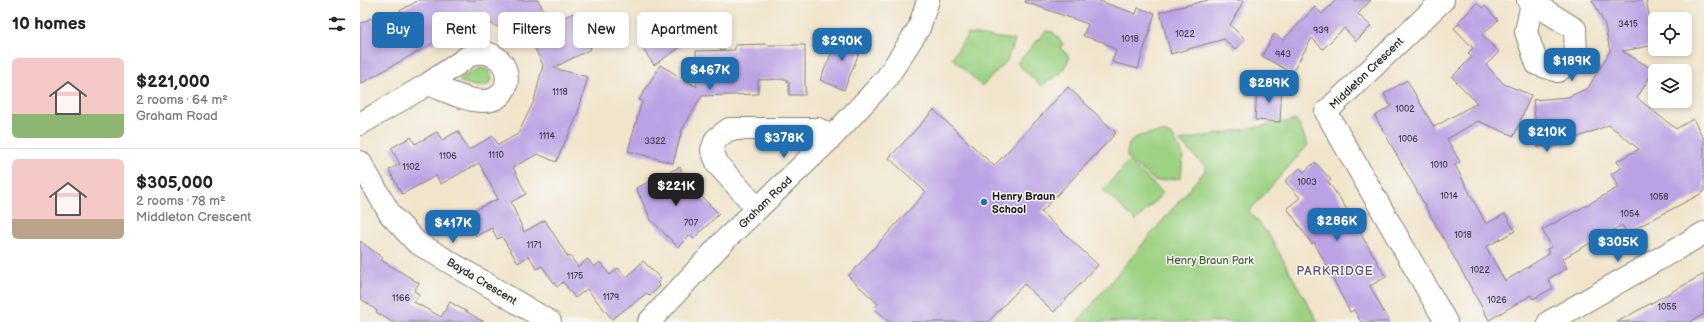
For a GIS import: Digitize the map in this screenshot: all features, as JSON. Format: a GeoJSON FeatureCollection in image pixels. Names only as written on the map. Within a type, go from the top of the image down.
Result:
{"type":"FeatureCollection","features":[{"type":"Feature","properties":{"kind":"street","name":"Graham Road"},"geometry":{"type":"LineString","coordinates":[[649,322],[723,242],[832,137],[886,79],[919,28],[928,0]]}},
{"type":"Feature","properties":{"kind":"street","name":"Middleton Crescent"},"geometry":{"type":"LineString","coordinates":[[1443,0],[1326,112],[1446,322]]}},
{"type":"Feature","properties":{"kind":"street"},"geometry":{"type":"LineString","coordinates":[[360,124],[428,84]]}},
{"type":"Feature","properties":{"kind":"street"},"geometry":{"type":"LineString","coordinates":[[757,208],[718,165],[712,150],[716,138],[729,129],[818,129],[832,137]]}},
{"type":"Feature","properties":{"kind":"street","name":"Bayda Crescent"},"geometry":{"type":"LineString","coordinates":[[360,162],[390,214],[416,242],[550,322]]}},
{"type":"Feature","properties":{"kind":"street"},"geometry":{"type":"LineString","coordinates":[[1549,322],[1704,233]]}},
{"type":"Feature","properties":{"kind":"green space"},"geometry":{"type":"Polygon","coordinates":[[[1046,31],[1053,32],[1063,44],[1060,48],[1067,54],[1069,59],[1061,73],[1041,86],[1017,63],[1046,31]]]}},
{"type":"Feature","properties":{"kind":"green space"},"geometry":{"type":"Polygon","coordinates":[[[968,34],[1015,40],[1006,62],[982,86],[952,58],[968,34]]]}},
{"type":"Feature","properties":{"kind":"green space"},"geometry":{"type":"Polygon","coordinates":[[[481,68],[488,70],[491,75],[492,80],[486,86],[478,86],[460,82],[461,78],[481,68]]]}},
{"type":"Feature","properties":{"kind":"green space","name":"Henry Braun Park"},"geometry":{"type":"Polygon","coordinates":[[[1297,120],[1308,145],[1249,211],[1269,235],[1318,322],[1077,322],[1207,168],[1179,141],[1297,120]]]}},
{"type":"Feature","properties":{"kind":"green space"},"geometry":{"type":"Polygon","coordinates":[[[1163,132],[1173,136],[1183,155],[1181,178],[1155,181],[1127,157],[1128,149],[1133,139],[1143,135],[1163,132]]]}},
{"type":"Feature","properties":{"kind":"green space"},"geometry":{"type":"Polygon","coordinates":[[[1129,161],[1163,193],[1136,221],[1103,190],[1129,161]]]}},
{"type":"Feature","properties":{"kind":"building"},"geometry":{"type":"Polygon","coordinates":[[[419,0],[538,0],[544,12],[498,12],[498,27],[490,23],[490,12],[432,12],[432,44],[360,84],[360,24],[371,18],[372,20],[372,48],[424,48],[424,12],[398,12],[419,0]]]}},
{"type":"Feature","properties":{"kind":"building"},"geometry":{"type":"Polygon","coordinates":[[[1026,0],[1097,0],[1136,14],[1138,8],[1155,13],[1138,69],[1112,62],[1116,50],[1103,42],[1083,36],[1088,24],[1025,2],[1026,0]]]}},
{"type":"Feature","properties":{"kind":"building"},"geometry":{"type":"Polygon","coordinates":[[[1208,0],[1244,0],[1230,25],[1245,39],[1235,50],[1224,39],[1171,54],[1160,12],[1208,0]]]}},
{"type":"Feature","properties":{"kind":"building"},"geometry":{"type":"Polygon","coordinates":[[[1336,0],[1371,0],[1358,14],[1371,26],[1356,41],[1344,28],[1323,49],[1312,38],[1292,73],[1262,56],[1274,34],[1283,40],[1315,7],[1322,14],[1336,0]]]}},
{"type":"Feature","properties":{"kind":"building"},"geometry":{"type":"Polygon","coordinates":[[[1592,0],[1646,0],[1648,12],[1648,46],[1622,51],[1648,66],[1648,80],[1637,98],[1676,129],[1693,119],[1704,139],[1704,192],[1627,233],[1622,225],[1562,259],[1567,268],[1548,279],[1553,288],[1533,299],[1531,295],[1489,320],[1375,116],[1391,106],[1384,94],[1407,80],[1434,127],[1477,103],[1452,77],[1472,57],[1468,53],[1473,48],[1454,28],[1477,3],[1482,8],[1485,6],[1498,20],[1482,35],[1499,52],[1486,65],[1504,84],[1531,95],[1514,136],[1478,121],[1447,139],[1460,162],[1455,165],[1486,224],[1505,214],[1515,231],[1486,247],[1505,281],[1549,254],[1547,249],[1552,247],[1542,230],[1619,187],[1611,174],[1621,168],[1617,161],[1639,149],[1609,125],[1571,140],[1572,144],[1538,147],[1533,100],[1568,97],[1588,88],[1610,51],[1605,25],[1592,0]]]}},
{"type":"Feature","properties":{"kind":"building"},"geometry":{"type":"Polygon","coordinates":[[[573,13],[573,48],[591,49],[553,68],[588,77],[577,116],[556,162],[538,154],[513,167],[526,194],[511,202],[524,232],[545,220],[568,257],[570,256],[578,267],[588,259],[594,267],[600,262],[610,275],[618,268],[626,278],[643,261],[661,279],[657,283],[660,286],[650,296],[647,293],[612,319],[587,289],[575,298],[563,282],[557,287],[542,266],[537,269],[529,256],[518,263],[502,237],[497,239],[492,228],[476,236],[466,214],[498,199],[479,163],[441,184],[436,176],[402,194],[389,170],[400,164],[391,148],[411,137],[415,144],[437,132],[442,140],[458,131],[468,150],[493,136],[498,145],[518,134],[534,101],[543,65],[535,48],[565,48],[565,17],[573,13]]]}},
{"type":"Feature","properties":{"kind":"building"},"geometry":{"type":"Polygon","coordinates":[[[843,33],[863,43],[844,90],[820,80],[834,47],[837,48],[843,33]]]}},
{"type":"Feature","properties":{"kind":"building"},"geometry":{"type":"Polygon","coordinates":[[[735,45],[805,45],[805,95],[789,95],[789,82],[787,82],[787,79],[758,80],[758,94],[702,96],[682,130],[673,163],[628,151],[642,101],[639,100],[660,65],[697,87],[696,51],[735,50],[735,45]]]}},
{"type":"Feature","properties":{"kind":"building"},"geometry":{"type":"Polygon","coordinates":[[[642,48],[679,48],[654,65],[642,48]]]}},
{"type":"Feature","properties":{"kind":"building"},"geometry":{"type":"Polygon","coordinates":[[[1257,86],[1282,87],[1280,122],[1255,120],[1257,86]]]}},
{"type":"Feature","properties":{"kind":"building","name":"Henry Braun School"},"geometry":{"type":"Polygon","coordinates":[[[1068,87],[1116,133],[1041,212],[1098,265],[1054,312],[1024,284],[988,322],[889,322],[874,308],[878,304],[848,276],[926,192],[889,158],[934,110],[994,166],[1068,87]]]}},
{"type":"Feature","properties":{"kind":"building"},"geometry":{"type":"Polygon","coordinates":[[[1315,162],[1331,180],[1328,182],[1341,200],[1386,277],[1370,286],[1389,322],[1361,322],[1354,310],[1350,312],[1314,242],[1312,244],[1287,208],[1300,198],[1285,181],[1300,168],[1304,172],[1315,162]]]}},
{"type":"Feature","properties":{"kind":"building"},"geometry":{"type":"Polygon","coordinates":[[[680,167],[696,200],[700,195],[719,214],[693,239],[690,235],[678,247],[651,220],[636,188],[680,167]]]}},
{"type":"Feature","properties":{"kind":"building"},"geometry":{"type":"Polygon","coordinates":[[[360,241],[383,258],[381,260],[419,283],[414,291],[419,294],[414,302],[441,317],[450,302],[484,322],[392,322],[376,312],[377,311],[360,298],[360,241]]]}},
{"type":"Feature","properties":{"kind":"building"},"geometry":{"type":"Polygon","coordinates":[[[1704,274],[1704,314],[1690,322],[1617,322],[1704,274]]]}},
{"type":"Feature","properties":{"kind":"place","name":"Henry Braun School"},"geometry":{"type":"Point","coordinates":[984,202]}},
{"type":"Feature","properties":{"kind":"district","name":"PARKRIDGE"},"geometry":{"type":"Point","coordinates":[1335,271]}}]}
